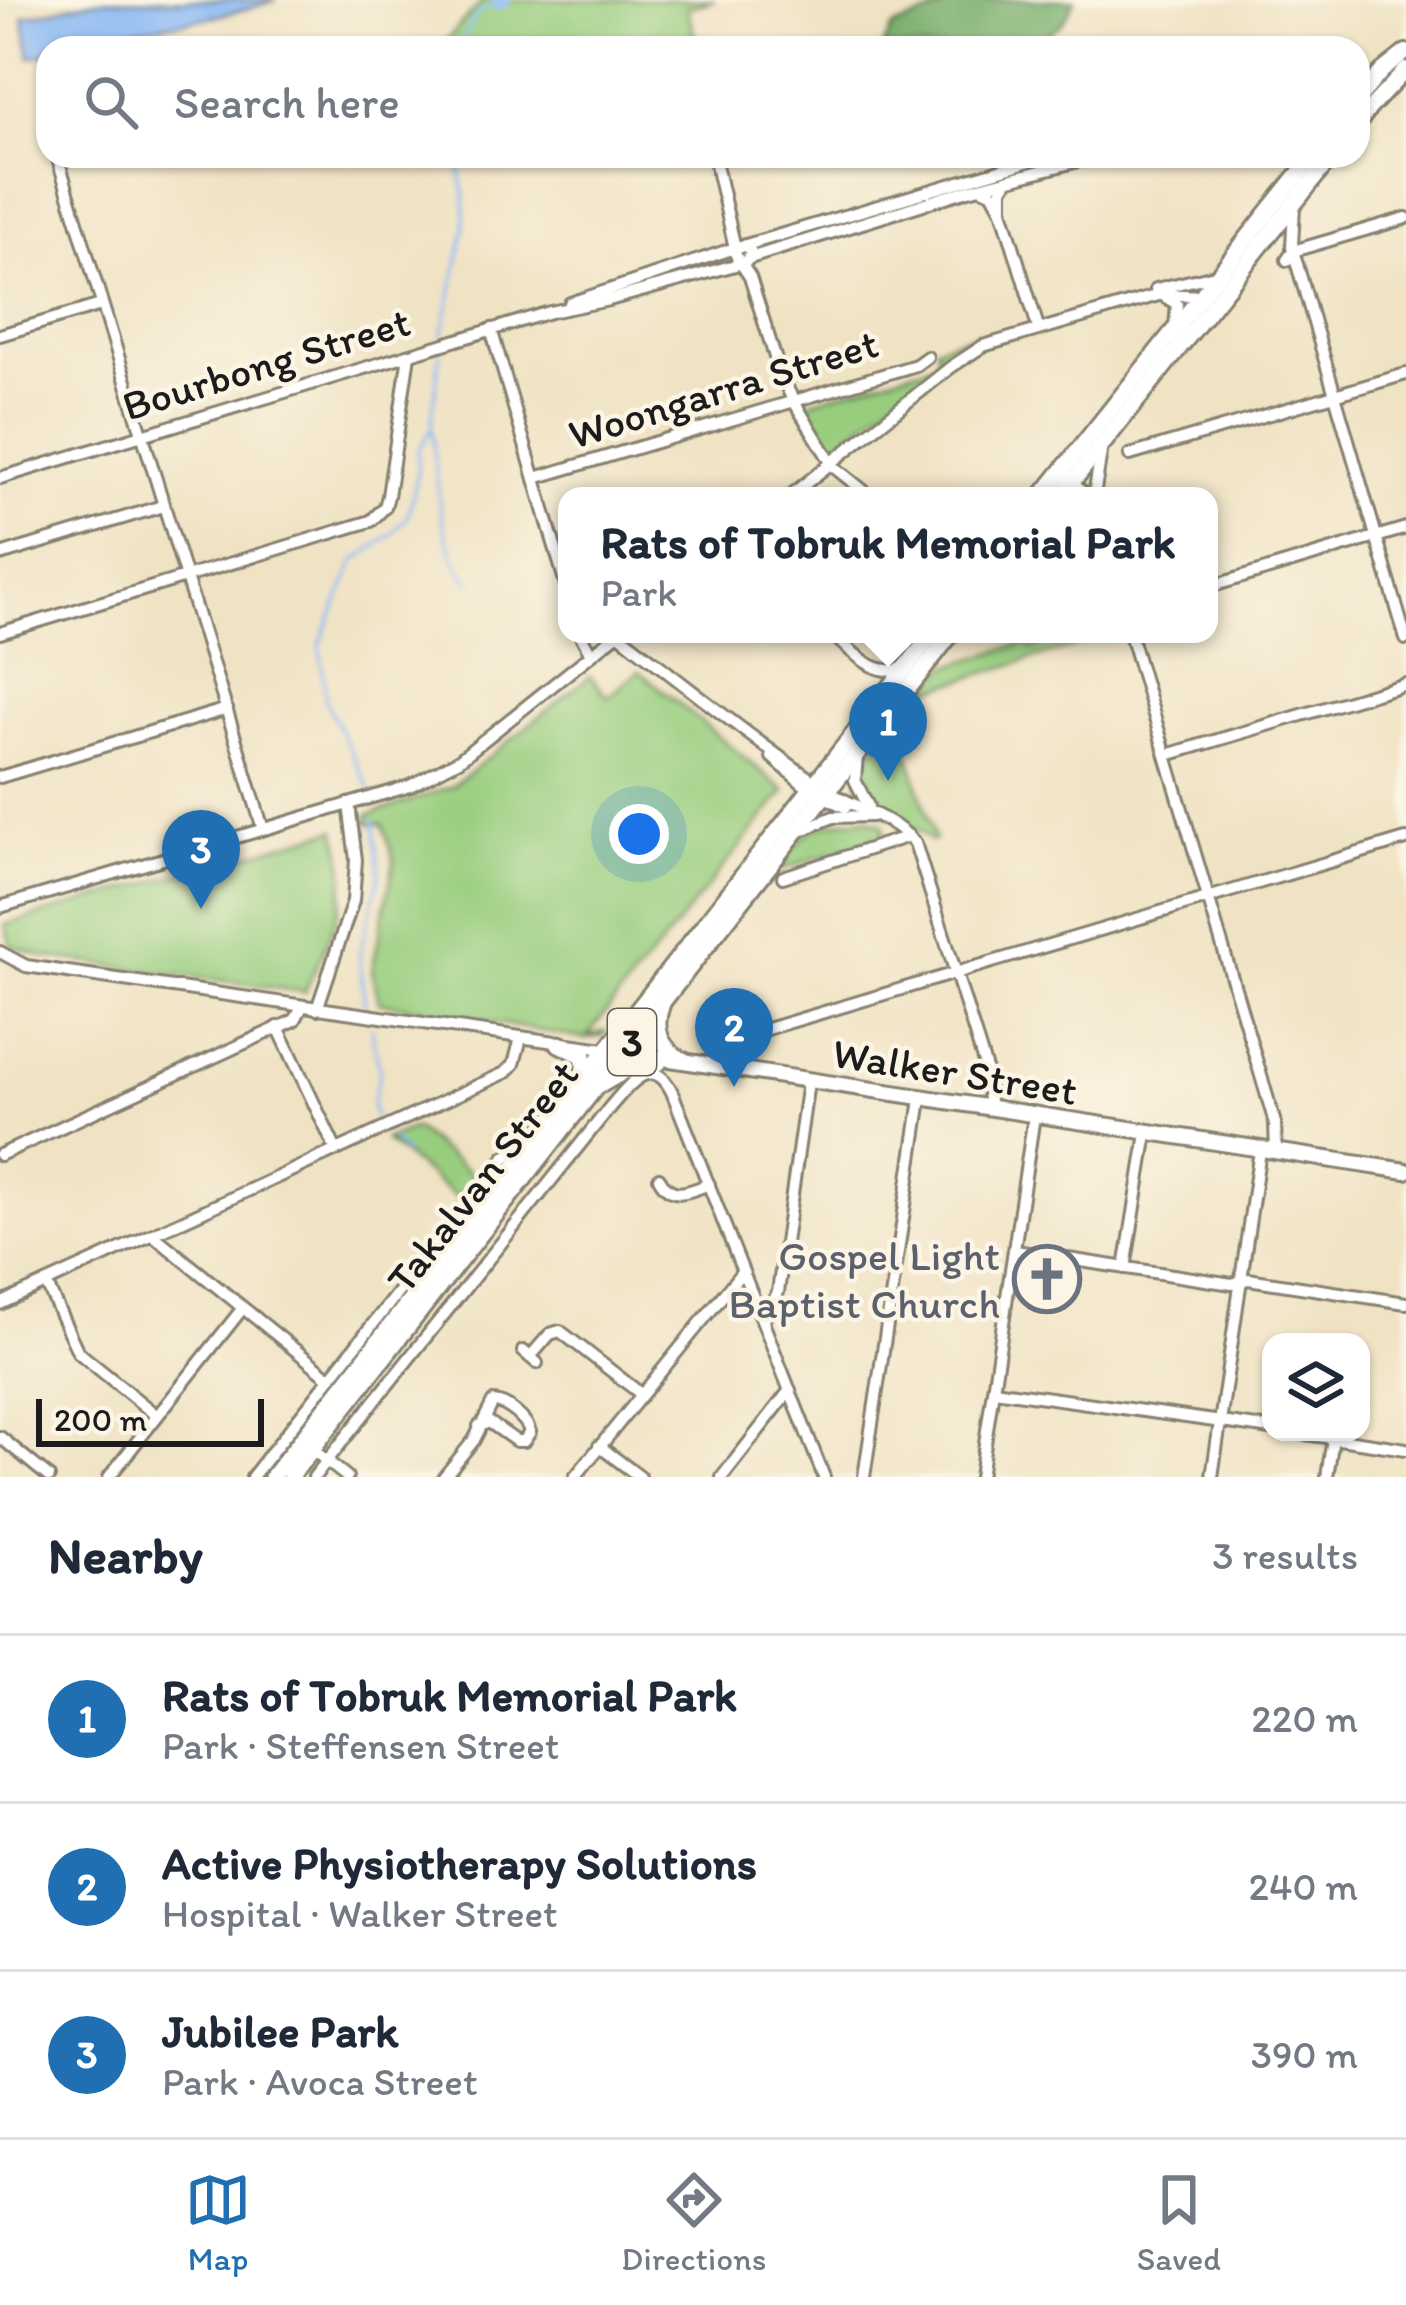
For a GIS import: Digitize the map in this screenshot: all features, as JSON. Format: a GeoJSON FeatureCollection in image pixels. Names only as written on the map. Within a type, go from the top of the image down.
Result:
{"type":"FeatureCollection","features":[{"type":"Feature","properties":{"kind":"highway"},"geometry":{"type":"LineString","coordinates":[[1054,487],[1107,438],[1304,168]]}},
{"type":"Feature","properties":{"kind":"highway"},"geometry":{"type":"LineString","coordinates":[[1064,487],[1174,330],[1202,296],[1217,295],[1222,281],[1256,250],[1322,168]]}},
{"type":"Feature","properties":{"kind":"highway","name":"Takalvan Street"},"geometry":{"type":"LineString","coordinates":[[267,1469],[306,1445],[405,1333],[925,643]]}},
{"type":"Feature","properties":{"kind":"highway","name":"Takalvan Street"},"geometry":{"type":"LineString","coordinates":[[616,1050],[664,1000],[787,841],[817,790],[864,742],[944,643]]}},
{"type":"Feature","properties":{"kind":"highway"},"geometry":{"type":"LineString","coordinates":[[559,1044],[584,1056],[589,1086]]}},
{"type":"Feature","properties":{"kind":"highway","name":"Takalvan Street"},"geometry":{"type":"LineString","coordinates":[[290,1477],[306,1445],[538,1142],[589,1086]]}},
{"type":"Feature","properties":{"kind":"main road"},"geometry":{"type":"LineString","coordinates":[[1370,89],[1406,52]]}},
{"type":"Feature","properties":{"kind":"main road"},"geometry":{"type":"LineString","coordinates":[[1370,100],[1406,70]]}},
{"type":"Feature","properties":{"kind":"main road"},"geometry":{"type":"LineString","coordinates":[[664,1000],[657,1019],[664,1044],[676,1057],[707,1066]]}},
{"type":"Feature","properties":{"kind":"main road","name":"Walker Street"},"geometry":{"type":"LineString","coordinates":[[616,1050],[1406,1172]]}},
{"type":"Feature","properties":{"kind":"main road"},"geometry":{"type":"LineString","coordinates":[[589,1086],[638,1066],[682,1062]]}},
{"type":"Feature","properties":{"kind":"street"},"geometry":{"type":"LineString","coordinates":[[1370,80],[1375,79]]}},
{"type":"Feature","properties":{"kind":"street"},"geometry":{"type":"LineString","coordinates":[[61,168],[263,829]]}},
{"type":"Feature","properties":{"kind":"street"},"geometry":{"type":"LineString","coordinates":[[717,168],[779,373],[831,463],[860,487]]}},
{"type":"Feature","properties":{"kind":"street","name":"Bourbong Street"},"geometry":{"type":"LineString","coordinates":[[1012,176],[1026,168]]}},
{"type":"Feature","properties":{"kind":"street","name":"Bourbong Street"},"geometry":{"type":"LineString","coordinates":[[0,478],[743,253],[1046,168]]}},
{"type":"Feature","properties":{"kind":"street"},"geometry":{"type":"LineString","coordinates":[[1002,210],[1002,189],[1012,176]]}},
{"type":"Feature","properties":{"kind":"street"},"geometry":{"type":"LineString","coordinates":[[973,185],[992,192],[1002,210],[1038,327]]}},
{"type":"Feature","properties":{"kind":"street"},"geometry":{"type":"LineString","coordinates":[[1294,203],[1290,224],[1305,296],[1406,639]]}},
{"type":"Feature","properties":{"kind":"street"},"geometry":{"type":"LineString","coordinates":[[1256,250],[1295,253],[1406,218]]}},
{"type":"Feature","properties":{"kind":"street"},"geometry":{"type":"LineString","coordinates":[[1295,253],[1305,296]]}},
{"type":"Feature","properties":{"kind":"street","name":"Woongarra Street"},"geometry":{"type":"LineString","coordinates":[[1108,307],[1142,293],[1222,281]]}},
{"type":"Feature","properties":{"kind":"street"},"geometry":{"type":"LineString","coordinates":[[1156,296],[1177,304],[1174,330]]}},
{"type":"Feature","properties":{"kind":"street","name":"Woongarra Street"},"geometry":{"type":"LineString","coordinates":[[801,487],[960,360],[996,341],[1156,296],[1202,296]]}},
{"type":"Feature","properties":{"kind":"street"},"geometry":{"type":"LineString","coordinates":[[0,335],[101,305]]}},
{"type":"Feature","properties":{"kind":"street"},"geometry":{"type":"LineString","coordinates":[[491,329],[558,542]]}},
{"type":"Feature","properties":{"kind":"street"},"geometry":{"type":"LineString","coordinates":[[0,633],[371,520],[385,507],[388,496],[409,355]]}},
{"type":"Feature","properties":{"kind":"street","name":"Woongarra Street"},"geometry":{"type":"LineString","coordinates":[[535,478],[916,365],[927,357]]}},
{"type":"Feature","properties":{"kind":"street"},"geometry":{"type":"LineString","coordinates":[[1130,455],[1406,374]]}},
{"type":"Feature","properties":{"kind":"street"},"geometry":{"type":"LineString","coordinates":[[1092,487],[1107,438]]}},
{"type":"Feature","properties":{"kind":"street"},"geometry":{"type":"LineString","coordinates":[[1067,477],[1079,487]]}},
{"type":"Feature","properties":{"kind":"street"},"geometry":{"type":"LineString","coordinates":[[0,555],[163,506]]}},
{"type":"Feature","properties":{"kind":"street"},"geometry":{"type":"LineString","coordinates":[[1218,584],[1406,528]]}},
{"type":"Feature","properties":{"kind":"street"},"geometry":{"type":"LineString","coordinates":[[585,643],[591,654]]}},
{"type":"Feature","properties":{"kind":"street"},"geometry":{"type":"LineString","coordinates":[[0,907],[410,786],[447,767],[606,643]]}},
{"type":"Feature","properties":{"kind":"street"},"geometry":{"type":"LineString","coordinates":[[629,643],[775,761],[817,790],[880,817],[909,836],[923,860],[986,1066],[990,1109]]}},
{"type":"Feature","properties":{"kind":"street"},"geometry":{"type":"LineString","coordinates":[[842,643],[874,668],[892,671],[907,665]]}},
{"type":"Feature","properties":{"kind":"street"},"geometry":{"type":"LineString","coordinates":[[1133,643],[1278,1132],[1268,1151],[1241,1281],[1212,1477]]}},
{"type":"Feature","properties":{"kind":"street"},"geometry":{"type":"LineString","coordinates":[[874,668],[881,685],[879,700]]}},
{"type":"Feature","properties":{"kind":"street"},"geometry":{"type":"LineString","coordinates":[[1167,755],[1406,684]]}},
{"type":"Feature","properties":{"kind":"street"},"geometry":{"type":"LineString","coordinates":[[0,777],[227,709]]}},
{"type":"Feature","properties":{"kind":"street"},"geometry":{"type":"LineString","coordinates":[[864,742],[857,755],[855,780],[865,802],[880,817]]}},
{"type":"Feature","properties":{"kind":"street"},"geometry":{"type":"LineString","coordinates":[[317,1009],[353,901],[356,878],[349,804]]}},
{"type":"Feature","properties":{"kind":"street"},"geometry":{"type":"LineString","coordinates":[[787,841],[833,817],[880,817]]}},
{"type":"Feature","properties":{"kind":"street"},"geometry":{"type":"LineString","coordinates":[[783,877],[909,836]]}},
{"type":"Feature","properties":{"kind":"street"},"geometry":{"type":"LineString","coordinates":[[730,1040],[1406,839]]}},
{"type":"Feature","properties":{"kind":"street","name":"Walker Street"},"geometry":{"type":"LineString","coordinates":[[0,952],[26,966],[616,1050]]}},
{"type":"Feature","properties":{"kind":"street"},"geometry":{"type":"LineString","coordinates":[[0,1155],[278,1027],[300,1016],[302,1006]]}},
{"type":"Feature","properties":{"kind":"street"},"geometry":{"type":"LineString","coordinates":[[278,1027],[336,1150]]}},
{"type":"Feature","properties":{"kind":"street"},"geometry":{"type":"LineString","coordinates":[[0,1304],[508,1072],[520,1038]]}},
{"type":"Feature","properties":{"kind":"street","name":"Takalvan Street"},"geometry":{"type":"LineString","coordinates":[[314,1477],[625,1089],[648,1073],[670,1086],[709,1184]]}},
{"type":"Feature","properties":{"kind":"street"},"geometry":{"type":"LineString","coordinates":[[763,1321],[778,1292],[808,1082]]}},
{"type":"Feature","properties":{"kind":"street"},"geometry":{"type":"LineString","coordinates":[[864,1477],[921,1099]]}},
{"type":"Feature","properties":{"kind":"street"},"geometry":{"type":"LineString","coordinates":[[980,1477],[1034,1116]]}},
{"type":"Feature","properties":{"kind":"street"},"geometry":{"type":"LineString","coordinates":[[1125,1268],[1147,1133]]}},
{"type":"Feature","properties":{"kind":"street","name":"Takalvan Street"},"geometry":{"type":"LineString","coordinates":[[252,1477],[267,1469],[330,1378],[505,1156],[538,1142]]}},
{"type":"Feature","properties":{"kind":"street"},"geometry":{"type":"LineString","coordinates":[[659,1178],[670,1192],[678,1194],[709,1184],[824,1477]]}},
{"type":"Feature","properties":{"kind":"street"},"geometry":{"type":"LineString","coordinates":[[153,1235],[330,1378]]}},
{"type":"Feature","properties":{"kind":"street"},"geometry":{"type":"LineString","coordinates":[[1015,1251],[1232,1284],[1248,1279],[1406,1303]]}},
{"type":"Feature","properties":{"kind":"street"},"geometry":{"type":"LineString","coordinates":[[574,1477],[742,1272]]}},
{"type":"Feature","properties":{"kind":"street"},"geometry":{"type":"LineString","coordinates":[[46,1283],[78,1352],[157,1415]]}},
{"type":"Feature","properties":{"kind":"street"},"geometry":{"type":"LineString","coordinates":[[109,1477],[242,1309]]}},
{"type":"Feature","properties":{"kind":"street"},"geometry":{"type":"LineString","coordinates":[[530,1357],[550,1334],[560,1331],[641,1394]]}},
{"type":"Feature","properties":{"kind":"street"},"geometry":{"type":"LineString","coordinates":[[405,1333],[408,1359]]}},
{"type":"Feature","properties":{"kind":"street"},"geometry":{"type":"LineString","coordinates":[[722,1477],[790,1390]]}},
{"type":"Feature","properties":{"kind":"street"},"geometry":{"type":"LineString","coordinates":[[994,1390],[1262,1428]]}},
{"type":"Feature","properties":{"kind":"street"},"geometry":{"type":"LineString","coordinates":[[444,1477],[486,1410],[497,1401],[526,1422],[530,1432],[516,1441],[491,1423],[479,1426]]}},
{"type":"Feature","properties":{"kind":"street"},"geometry":{"type":"LineString","coordinates":[[0,1437],[50,1477]]}},
{"type":"Feature","properties":{"kind":"street"},"geometry":{"type":"LineString","coordinates":[[1327,1477],[1333,1441]]}},
{"type":"Feature","properties":{"kind":"street"},"geometry":{"type":"LineString","coordinates":[[1353,1441],[1406,1449]]}},
{"type":"Feature","properties":{"kind":"street"},"geometry":{"type":"LineString","coordinates":[[306,1445],[347,1477]]}},
{"type":"Feature","properties":{"kind":"street"},"geometry":{"type":"LineString","coordinates":[[599,1446],[640,1477]]}},
{"type":"Feature","properties":{"kind":"street"},"geometry":{"type":"LineString","coordinates":[[262,1477],[267,1469]]}},
{"type":"Feature","properties":{"kind":"green space"},"geometry":{"type":"Polygon","coordinates":[[[484,0],[715,0],[687,8],[695,36],[450,36],[484,0]]]}},
{"type":"Feature","properties":{"kind":"green space"},"geometry":{"type":"Polygon","coordinates":[[[945,0],[1075,0],[1060,25],[1043,36],[888,36],[893,27],[940,10],[945,0]]]}},
{"type":"Feature","properties":{"kind":"green space"},"geometry":{"type":"Polygon","coordinates":[[[978,334],[840,442],[828,440],[809,411],[812,401],[934,364],[936,346],[978,334]]]}},
{"type":"Feature","properties":{"kind":"green space"},"geometry":{"type":"Polygon","coordinates":[[[1025,643],[1031,649],[1038,643],[1084,643],[925,691],[945,667],[1025,643]]]}},
{"type":"Feature","properties":{"kind":"green space"},"geometry":{"type":"Polygon","coordinates":[[[639,671],[785,791],[587,1036],[605,1031],[603,1036],[584,1039],[379,1002],[372,971],[394,862],[383,824],[367,823],[368,815],[453,786],[590,676],[608,697],[639,671]]]}},
{"type":"Feature","properties":{"kind":"green space"},"geometry":{"type":"Polygon","coordinates":[[[896,720],[935,840],[882,813],[860,791],[862,766],[896,720]]]}},
{"type":"Feature","properties":{"kind":"green space"},"geometry":{"type":"Polygon","coordinates":[[[866,818],[883,824],[885,835],[778,871],[813,830],[866,818]]]}},
{"type":"Feature","properties":{"kind":"green space"},"geometry":{"type":"Polygon","coordinates":[[[336,829],[344,874],[342,894],[332,932],[305,992],[45,957],[11,946],[5,925],[336,829]]]}},
{"type":"Feature","properties":{"kind":"green space"},"geometry":{"type":"Polygon","coordinates":[[[413,1128],[477,1178],[459,1200],[385,1140],[413,1128]]]}},
{"type":"Feature","properties":{"kind":"water"},"geometry":{"type":"Polygon","coordinates":[[[97,0],[277,0],[112,36],[36,36],[36,56],[30,57],[23,17],[97,0]]]}},
{"type":"Feature","properties":{"kind":"waterway"},"geometry":{"type":"LineString","coordinates":[[498,3],[504,0]]}},
{"type":"Feature","properties":{"kind":"waterway"},"geometry":{"type":"LineString","coordinates":[[465,36],[475,16],[498,3]]}},
{"type":"Feature","properties":{"kind":"waterway"},"geometry":{"type":"LineString","coordinates":[[442,337],[465,228],[459,168]]}},
{"type":"Feature","properties":{"kind":"waterway"},"geometry":{"type":"LineString","coordinates":[[369,788],[326,702],[320,644],[355,561],[408,516],[418,450],[431,429],[440,352]]}},
{"type":"Feature","properties":{"kind":"waterway"},"geometry":{"type":"LineString","coordinates":[[432,431],[445,530],[470,583]]}},
{"type":"Feature","properties":{"kind":"waterway"},"geometry":{"type":"LineString","coordinates":[[365,1006],[359,956],[380,874],[374,820]]}},
{"type":"Feature","properties":{"kind":"waterway"},"geometry":{"type":"LineString","coordinates":[[371,1028],[380,1072],[372,1105],[375,1117]]}},
{"type":"Feature","properties":{"kind":"waterway"},"geometry":{"type":"LineString","coordinates":[[391,1139],[405,1153]]}},
{"type":"Feature","properties":{"kind":"place","name":"Rats of Tobruk Memorial Park"},"geometry":{"type":"Point","coordinates":[888,781]}},
{"type":"Feature","properties":{"kind":"place","name":"Jubilee Park"},"geometry":{"type":"Point","coordinates":[201,909]}},
{"type":"Feature","properties":{"kind":"place","name":"Active Physiotherapy Solutions"},"geometry":{"type":"Point","coordinates":[734,1087]}},
{"type":"Feature","properties":{"kind":"place","name":"Gospel Light Baptist Church"},"geometry":{"type":"Point","coordinates":[1047,1279]}}]}
